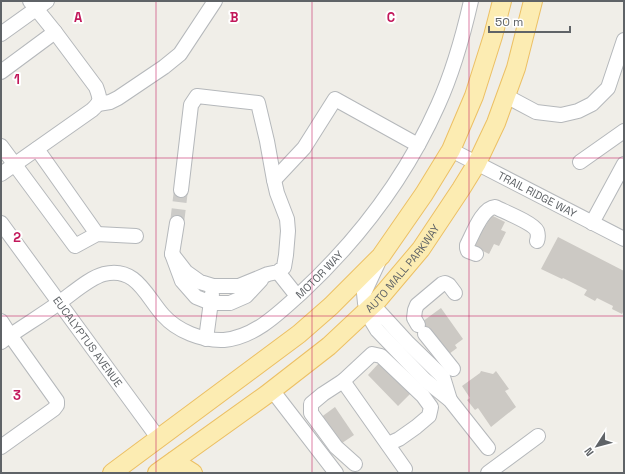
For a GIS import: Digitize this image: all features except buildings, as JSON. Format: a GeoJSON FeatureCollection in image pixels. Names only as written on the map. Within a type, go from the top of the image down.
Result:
{"type":"FeatureCollection","features":[{"type":"Feature","properties":{"kind":"main road"},"geometry":{"type":"LineString","coordinates":[[112,473],[299,334],[331,306],[381,256],[424,194],[451,150],[474,96],[493,36],[502,1]]}},
{"type":"Feature","properties":{"kind":"main road","name":"AUTO MALL PARKWAY"},"geometry":{"type":"LineString","coordinates":[[157,473],[175,467],[329,346],[370,308],[421,249],[476,164],[496,123],[516,68],[533,1]]}},
{"type":"Feature","properties":{"kind":"main road","name":"EUCALYPTUS AVENUE"},"geometry":{"type":"LineString","coordinates":[[159,439],[175,467],[192,473]]}},
{"type":"Feature","properties":{"kind":"street"},"geometry":{"type":"LineString","coordinates":[[98,104],[110,102],[118,98],[164,67],[180,54],[215,1]]}},
{"type":"Feature","properties":{"kind":"street","name":"MOTOR WAY"},"geometry":{"type":"LineString","coordinates":[[5,338],[93,279],[103,274],[114,272],[128,275],[142,287],[164,316],[173,325],[185,332],[206,339],[224,340],[243,335],[278,314],[347,247],[394,186],[418,145],[438,105],[452,67],[471,1]]}},
{"type":"Feature","properties":{"kind":"street"},"geometry":{"type":"LineString","coordinates":[[1,34],[38,4],[55,32],[96,87],[100,98],[98,104],[88,113],[1,174]]}},
{"type":"Feature","properties":{"kind":"street"},"geometry":{"type":"LineString","coordinates":[[1,72],[55,32]]}},
{"type":"Feature","properties":{"kind":"street"},"geometry":{"type":"LineString","coordinates":[[506,96],[536,112],[561,115],[578,111],[592,104],[608,88],[624,40]]}},
{"type":"Feature","properties":{"kind":"street"},"geometry":{"type":"LineString","coordinates":[[177,223],[172,254],[196,297],[211,302],[230,303],[242,291],[284,267],[288,231],[287,219],[277,193],[258,103],[197,96],[191,105],[181,190]]}},
{"type":"Feature","properties":{"kind":"street"},"geometry":{"type":"LineString","coordinates":[[274,180],[304,148],[335,99],[418,145]]}},
{"type":"Feature","properties":{"kind":"street"},"geometry":{"type":"LineString","coordinates":[[580,162],[623,133]]}},
{"type":"Feature","properties":{"kind":"street"},"geometry":{"type":"LineString","coordinates":[[1,146],[75,246],[97,234],[136,236]]}},
{"type":"Feature","properties":{"kind":"street"},"geometry":{"type":"LineString","coordinates":[[37,149],[97,234]]}},
{"type":"Feature","properties":{"kind":"street","name":"TRAIL RIDGE WAY"},"geometry":{"type":"LineString","coordinates":[[451,150],[624,239]]}},
{"type":"Feature","properties":{"kind":"street"},"geometry":{"type":"LineString","coordinates":[[592,223],[624,164]]}},
{"type":"Feature","properties":{"kind":"street"},"geometry":{"type":"LineString","coordinates":[[476,254],[468,251],[467,245],[482,216],[492,207],[531,224],[537,231],[537,241]]}},
{"type":"Feature","properties":{"kind":"street","name":"EUCALYPTUS AVENUE"},"geometry":{"type":"LineString","coordinates":[[2,226],[159,439]]}},
{"type":"Feature","properties":{"kind":"street"},"geometry":{"type":"LineString","coordinates":[[381,256],[364,293],[365,303],[370,308],[371,320],[425,380],[450,400],[488,448]]}},
{"type":"Feature","properties":{"kind":"street"},"geometry":{"type":"LineString","coordinates":[[273,273],[298,296]]}},
{"type":"Feature","properties":{"kind":"street"},"geometry":{"type":"LineString","coordinates":[[184,277],[213,286],[242,291]]}},
{"type":"Feature","properties":{"kind":"street"},"geometry":{"type":"LineString","coordinates":[[453,370],[414,318],[414,314],[417,306],[442,284],[445,283],[449,285],[455,292]]}},
{"type":"Feature","properties":{"kind":"street"},"geometry":{"type":"LineString","coordinates":[[206,339],[213,286]]}},
{"type":"Feature","properties":{"kind":"street"},"geometry":{"type":"LineString","coordinates":[[1,321],[5,338],[57,401],[57,406],[54,409],[1,447]]}},
{"type":"Feature","properties":{"kind":"street"},"geometry":{"type":"LineString","coordinates":[[345,470],[336,447],[311,413],[311,404],[343,381],[372,354],[381,356],[423,396],[431,407],[429,416],[421,423],[399,439],[388,444]]}},
{"type":"Feature","properties":{"kind":"street"},"geometry":{"type":"LineString","coordinates":[[343,381],[405,469]]}},
{"type":"Feature","properties":{"kind":"street"},"geometry":{"type":"LineString","coordinates":[[272,390],[345,470]]}},
{"type":"Feature","properties":{"kind":"street"},"geometry":{"type":"LineString","coordinates":[[488,473],[538,436]]}},
{"type":"Feature","properties":{"kind":"tunnel"},"geometry":{"type":"LineString","coordinates":[[177,223],[181,190]]}}]}
